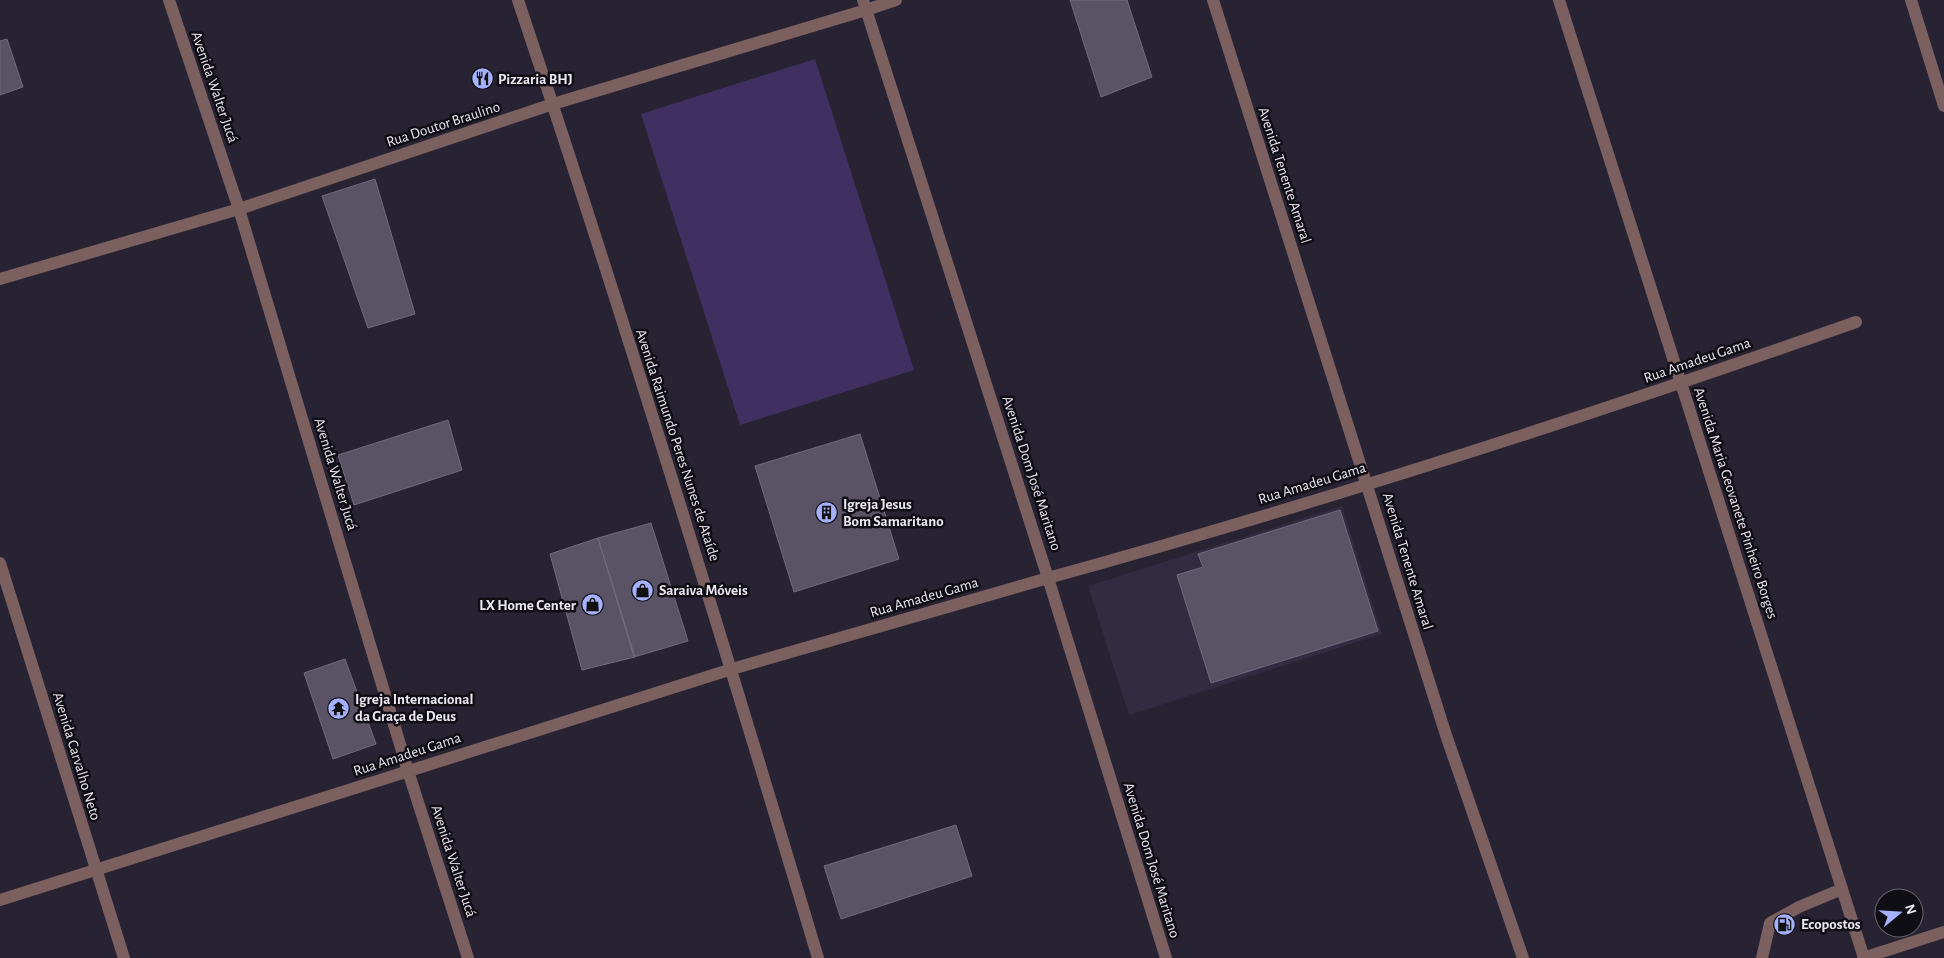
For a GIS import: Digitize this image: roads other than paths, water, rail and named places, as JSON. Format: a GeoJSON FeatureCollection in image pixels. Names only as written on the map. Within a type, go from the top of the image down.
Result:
{"type":"FeatureCollection","features":[{"type":"Feature","properties":{"kind":"street","name":"Avenida Walter Jucá"},"geometry":{"type":"LineString","coordinates":[[169,0],[239,209],[408,771],[468,958]]}},
{"type":"Feature","properties":{"kind":"street","name":"Avenida Raimundo Peres Nunes de Ataíde"},"geometry":{"type":"LineString","coordinates":[[518,0],[553,104],[732,669],[818,958]]}},
{"type":"Feature","properties":{"kind":"street","name":"Rua Doutor Braulino"},"geometry":{"type":"LineString","coordinates":[[0,279],[239,209],[553,104],[864,5],[896,0]]}},
{"type":"Feature","properties":{"kind":"street","name":"Avenida Tenente Amaral"},"geometry":{"type":"LineString","coordinates":[[1213,0],[1446,735],[1522,958]]}},
{"type":"Feature","properties":{"kind":"street","name":"Avenida Maria Geovanete Pinheiro Borges"},"geometry":{"type":"LineString","coordinates":[[1559,0],[1864,958]]}},
{"type":"Feature","properties":{"kind":"street"},"geometry":{"type":"LineString","coordinates":[[1911,0],[1944,106]]}},
{"type":"Feature","properties":{"kind":"street","name":"Avenida Dom José Maritano"},"geometry":{"type":"LineString","coordinates":[[864,5],[1048,578],[1166,958]]}},
{"type":"Feature","properties":{"kind":"street","name":"Rua Amadeu Gama"},"geometry":{"type":"LineString","coordinates":[[0,900],[732,669],[1367,484],[1681,384],[1856,322]]}},
{"type":"Feature","properties":{"kind":"street","name":"Avenida Carvalho Neto"},"geometry":{"type":"LineString","coordinates":[[0,563],[124,958]]}},
{"type":"Feature","properties":{"kind":"street"},"geometry":{"type":"LineString","coordinates":[[1762,958],[1770,924],[1799,907],[1842,889]]}},
{"type":"Feature","properties":{"kind":"street"},"geometry":{"type":"LineString","coordinates":[[1864,958],[1944,932]]}},
{"type":"Feature","properties":{"kind":"place","name":"Pizzaria BHJ"},"geometry":{"type":"Point","coordinates":[482,79]}},
{"type":"Feature","properties":{"kind":"place","name":"Igreja Jesus Bom Samaritano"},"geometry":{"type":"Point","coordinates":[827,513]}},
{"type":"Feature","properties":{"kind":"place","name":"Saraiva Móveis"},"geometry":{"type":"Point","coordinates":[643,590]}},
{"type":"Feature","properties":{"kind":"place","name":"LX Home Center"},"geometry":{"type":"Point","coordinates":[592,605]}},
{"type":"Feature","properties":{"kind":"place","name":"Igreja Internacional da Graça de Deus"},"geometry":{"type":"Point","coordinates":[339,708]}},
{"type":"Feature","properties":{"kind":"place","name":"Ecopostos"},"geometry":{"type":"Point","coordinates":[1785,924]}}]}
